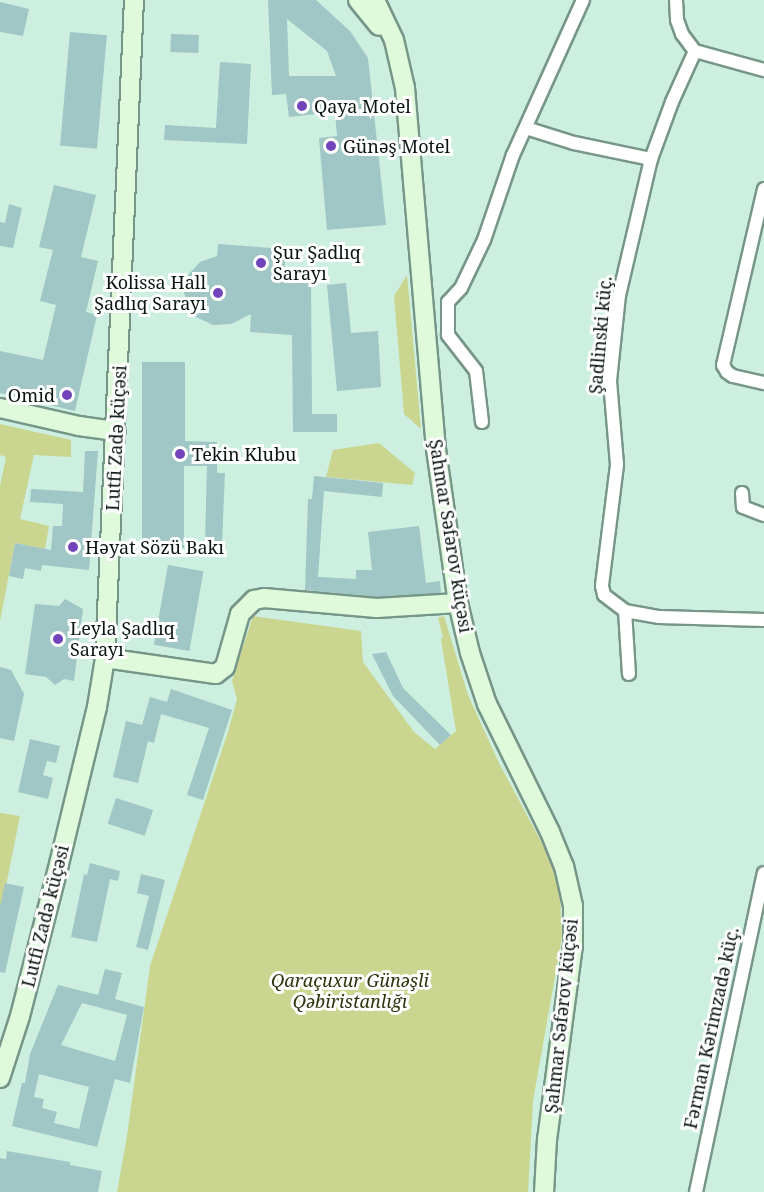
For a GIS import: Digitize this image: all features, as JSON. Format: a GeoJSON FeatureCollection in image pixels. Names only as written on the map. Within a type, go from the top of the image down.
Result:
{"type":"FeatureCollection","features":[{"type":"Feature","properties":{"kind":"main road","name":"Lutfi Zadə küçəsi"},"geometry":{"type":"LineString","coordinates":[[0,1078],[20,1016],[59,864],[97,707],[105,658],[134,0]]}},
{"type":"Feature","properties":{"kind":"main road"},"geometry":{"type":"LineString","coordinates":[[358,0],[381,28],[401,67]]}},
{"type":"Feature","properties":{"kind":"main road"},"geometry":{"type":"LineString","coordinates":[[375,0],[389,28],[401,67]]}},
{"type":"Feature","properties":{"kind":"main road","name":"Şahmar Səfərov küçəsi"},"geometry":{"type":"LineString","coordinates":[[401,67],[409,114],[436,448],[458,603],[477,677],[487,704],[550,832],[564,866],[573,906],[573,945],[547,1139],[544,1192]]}},
{"type":"Feature","properties":{"kind":"main road"},"geometry":{"type":"LineString","coordinates":[[0,408],[79,426],[116,431]]}},
{"type":"Feature","properties":{"kind":"main road"},"geometry":{"type":"LineString","coordinates":[[105,658],[216,674],[225,667],[240,614],[254,600],[264,598],[376,608],[458,603]]}},
{"type":"Feature","properties":{"kind":"street"},"geometry":{"type":"LineString","coordinates":[[482,422],[476,371],[448,335],[448,302],[461,288],[484,240],[500,187],[582,0]]}},
{"type":"Feature","properties":{"kind":"street"},"geometry":{"type":"LineString","coordinates":[[676,0],[677,20],[682,34],[694,51],[764,70]]}},
{"type":"Feature","properties":{"kind":"street","name":"Şadlinski küç."},"geometry":{"type":"LineString","coordinates":[[625,611],[604,595],[602,586],[617,465],[610,381],[621,284],[651,159],[694,51]]}},
{"type":"Feature","properties":{"kind":"street"},"geometry":{"type":"LineString","coordinates":[[526,128],[574,143],[651,159]]}},
{"type":"Feature","properties":{"kind":"street"},"geometry":{"type":"LineString","coordinates":[[764,193],[723,365],[733,376],[764,383]]}},
{"type":"Feature","properties":{"kind":"street"},"geometry":{"type":"LineString","coordinates":[[424,320],[448,319]]}},
{"type":"Feature","properties":{"kind":"street"},"geometry":{"type":"LineString","coordinates":[[742,493],[743,507],[764,515]]}},
{"type":"Feature","properties":{"kind":"street"},"geometry":{"type":"LineString","coordinates":[[629,674],[625,611],[659,617],[764,620]]}},
{"type":"Feature","properties":{"kind":"street","name":"Fərman Kərimzadə küç."},"geometry":{"type":"LineString","coordinates":[[696,1192],[764,873]]}},
{"type":"Feature","properties":{"kind":"green space"},"geometry":{"type":"Polygon","coordinates":[[[407,275],[421,429],[404,414],[394,296],[407,275]]]}},
{"type":"Feature","properties":{"kind":"green space"},"geometry":{"type":"Polygon","coordinates":[[[0,424],[71,440],[71,457],[34,455],[20,519],[49,526],[45,549],[15,543],[0,621],[0,486],[6,457],[0,455],[0,424]]]}},
{"type":"Feature","properties":{"kind":"green space"},"geometry":{"type":"Polygon","coordinates":[[[379,443],[415,473],[412,485],[326,477],[333,450],[379,443]]]}},
{"type":"Feature","properties":{"kind":"green space","name":"Qaraçuxur Günəşli Qəbiristanlığı"},"geometry":{"type":"Polygon","coordinates":[[[253,616],[361,631],[363,662],[414,732],[435,749],[456,731],[441,639],[443,637],[438,618],[444,616],[468,695],[499,763],[545,849],[556,873],[560,894],[562,937],[533,1101],[528,1192],[117,1192],[127,1136],[150,966],[228,732],[237,699],[232,681],[253,616]]]}},
{"type":"Feature","properties":{"kind":"green space"},"geometry":{"type":"Polygon","coordinates":[[[0,813],[20,816],[0,916],[0,813]]]}},
{"type":"Feature","properties":{"kind":"building"},"geometry":{"type":"Polygon","coordinates":[[[268,0],[316,0],[350,31],[368,58],[386,225],[327,230],[319,138],[337,136],[335,112],[289,117],[286,94],[272,95],[268,0]],[[287,19],[289,76],[336,76],[327,51],[287,19]]]}},
{"type":"Feature","properties":{"kind":"building"},"geometry":{"type":"Polygon","coordinates":[[[0,2],[29,9],[23,36],[0,32],[0,2]]]}},
{"type":"Feature","properties":{"kind":"building"},"geometry":{"type":"Polygon","coordinates":[[[70,32],[107,35],[97,149],[60,146],[70,32]]]}},
{"type":"Feature","properties":{"kind":"building"},"geometry":{"type":"Polygon","coordinates":[[[171,34],[199,35],[198,53],[170,52],[171,34]]]}},
{"type":"Feature","properties":{"kind":"building"},"geometry":{"type":"Polygon","coordinates":[[[220,62],[251,64],[247,144],[164,140],[165,125],[216,128],[220,62]]]}},
{"type":"Feature","properties":{"kind":"building"},"geometry":{"type":"Polygon","coordinates":[[[54,185],[96,195],[81,257],[98,261],[86,312],[97,315],[75,411],[0,393],[0,351],[43,360],[56,305],[40,301],[53,250],[39,247],[54,185]]]}},
{"type":"Feature","properties":{"kind":"building"},"geometry":{"type":"Polygon","coordinates":[[[9,204],[22,208],[13,248],[0,246],[0,222],[5,223],[9,204]]]}},
{"type":"Feature","properties":{"kind":"building"},"geometry":{"type":"Polygon","coordinates":[[[218,244],[286,249],[284,278],[311,278],[312,414],[337,414],[337,432],[293,432],[292,335],[250,332],[251,314],[231,324],[213,325],[196,317],[190,310],[184,293],[188,275],[200,262],[217,256],[218,244]]]}},
{"type":"Feature","properties":{"kind":"building"},"geometry":{"type":"Polygon","coordinates":[[[346,283],[351,333],[378,331],[381,387],[337,391],[327,285],[346,283]]]}},
{"type":"Feature","properties":{"kind":"building","name":"Tekin Klubu"},"geometry":{"type":"Polygon","coordinates":[[[142,362],[185,362],[185,441],[217,442],[217,473],[225,473],[222,543],[205,542],[207,466],[184,466],[184,548],[142,547],[142,362]]]}},
{"type":"Feature","properties":{"kind":"building"},"geometry":{"type":"Polygon","coordinates":[[[85,451],[98,451],[89,570],[42,565],[41,571],[25,568],[23,579],[9,576],[15,543],[51,550],[53,526],[62,526],[63,504],[30,502],[31,489],[83,492],[85,451]]]}},
{"type":"Feature","properties":{"kind":"building"},"geometry":{"type":"Polygon","coordinates":[[[314,476],[383,483],[382,497],[324,491],[318,577],[356,579],[356,570],[372,570],[368,532],[419,526],[426,583],[440,581],[441,593],[377,597],[305,590],[308,499],[312,499],[314,476]]]}},
{"type":"Feature","properties":{"kind":"building"},"geometry":{"type":"Polygon","coordinates":[[[168,565],[203,571],[189,651],[154,645],[168,565]]]}},
{"type":"Feature","properties":{"kind":"building"},"geometry":{"type":"Polygon","coordinates":[[[65,599],[83,609],[74,681],[64,679],[55,685],[46,677],[25,674],[35,604],[59,606],[65,599]]]}},
{"type":"Feature","properties":{"kind":"building"},"geometry":{"type":"Polygon","coordinates":[[[386,652],[403,688],[451,735],[440,745],[393,696],[372,654],[386,652]]]}},
{"type":"Feature","properties":{"kind":"building"},"geometry":{"type":"Polygon","coordinates":[[[0,667],[11,670],[24,694],[14,741],[0,738],[0,667]]]}},
{"type":"Feature","properties":{"kind":"building"},"geometry":{"type":"Polygon","coordinates":[[[171,689],[232,710],[203,800],[187,795],[209,728],[161,714],[154,743],[148,741],[138,783],[113,777],[126,721],[142,725],[150,697],[167,702],[171,689]]]}},
{"type":"Feature","properties":{"kind":"building"},"geometry":{"type":"Polygon","coordinates":[[[30,739],[60,746],[56,763],[47,761],[43,775],[53,778],[48,799],[18,792],[30,739]]]}},
{"type":"Feature","properties":{"kind":"building"},"geometry":{"type":"Polygon","coordinates":[[[116,798],[153,810],[145,836],[108,824],[116,798]]]}},
{"type":"Feature","properties":{"kind":"building"},"geometry":{"type":"Polygon","coordinates":[[[90,863],[120,871],[118,881],[110,879],[97,942],[71,937],[84,874],[87,875],[90,863]]]}},
{"type":"Feature","properties":{"kind":"building"},"geometry":{"type":"Polygon","coordinates":[[[141,874],[165,880],[148,950],[136,947],[149,896],[137,893],[141,874]]]}},
{"type":"Feature","properties":{"kind":"building"},"geometry":{"type":"Polygon","coordinates":[[[5,883],[24,887],[5,973],[0,972],[0,907],[5,883]]]}},
{"type":"Feature","properties":{"kind":"building"},"geometry":{"type":"Polygon","coordinates":[[[105,969],[122,973],[115,999],[144,1007],[130,1083],[115,1079],[97,1147],[12,1126],[22,1083],[25,1083],[30,1054],[58,985],[98,995],[105,969]],[[82,1003],[61,1045],[115,1061],[127,1015],[82,1003]],[[39,1074],[34,1097],[44,1099],[42,1108],[57,1112],[54,1123],[79,1129],[89,1087],[39,1074]]]}},
{"type":"Feature","properties":{"kind":"building"},"geometry":{"type":"Polygon","coordinates":[[[7,1151],[70,1162],[70,1165],[102,1171],[98,1192],[0,1192],[0,1158],[6,1159],[7,1151]]]}},
{"type":"Feature","properties":{"kind":"place","name":"Qaya Motel"},"geometry":{"type":"Point","coordinates":[302,106]}},
{"type":"Feature","properties":{"kind":"place","name":"Günəş Motel"},"geometry":{"type":"Point","coordinates":[331,146]}},
{"type":"Feature","properties":{"kind":"place","name":"Şur Şadlıq Sarayı"},"geometry":{"type":"Point","coordinates":[261,263]}},
{"type":"Feature","properties":{"kind":"place","name":"Kolissa Hall Şadlıq Sarayı"},"geometry":{"type":"Point","coordinates":[218,293]}},
{"type":"Feature","properties":{"kind":"place","name":"Omid"},"geometry":{"type":"Point","coordinates":[67,395]}},
{"type":"Feature","properties":{"kind":"place","name":"Tekin Klubu"},"geometry":{"type":"Point","coordinates":[180,454]}},
{"type":"Feature","properties":{"kind":"place","name":"Həyat Sözü Bakı"},"geometry":{"type":"Point","coordinates":[73,547]}},
{"type":"Feature","properties":{"kind":"place","name":"Leyla Şadlıq Sarayı"},"geometry":{"type":"Point","coordinates":[58,639]}}]}
